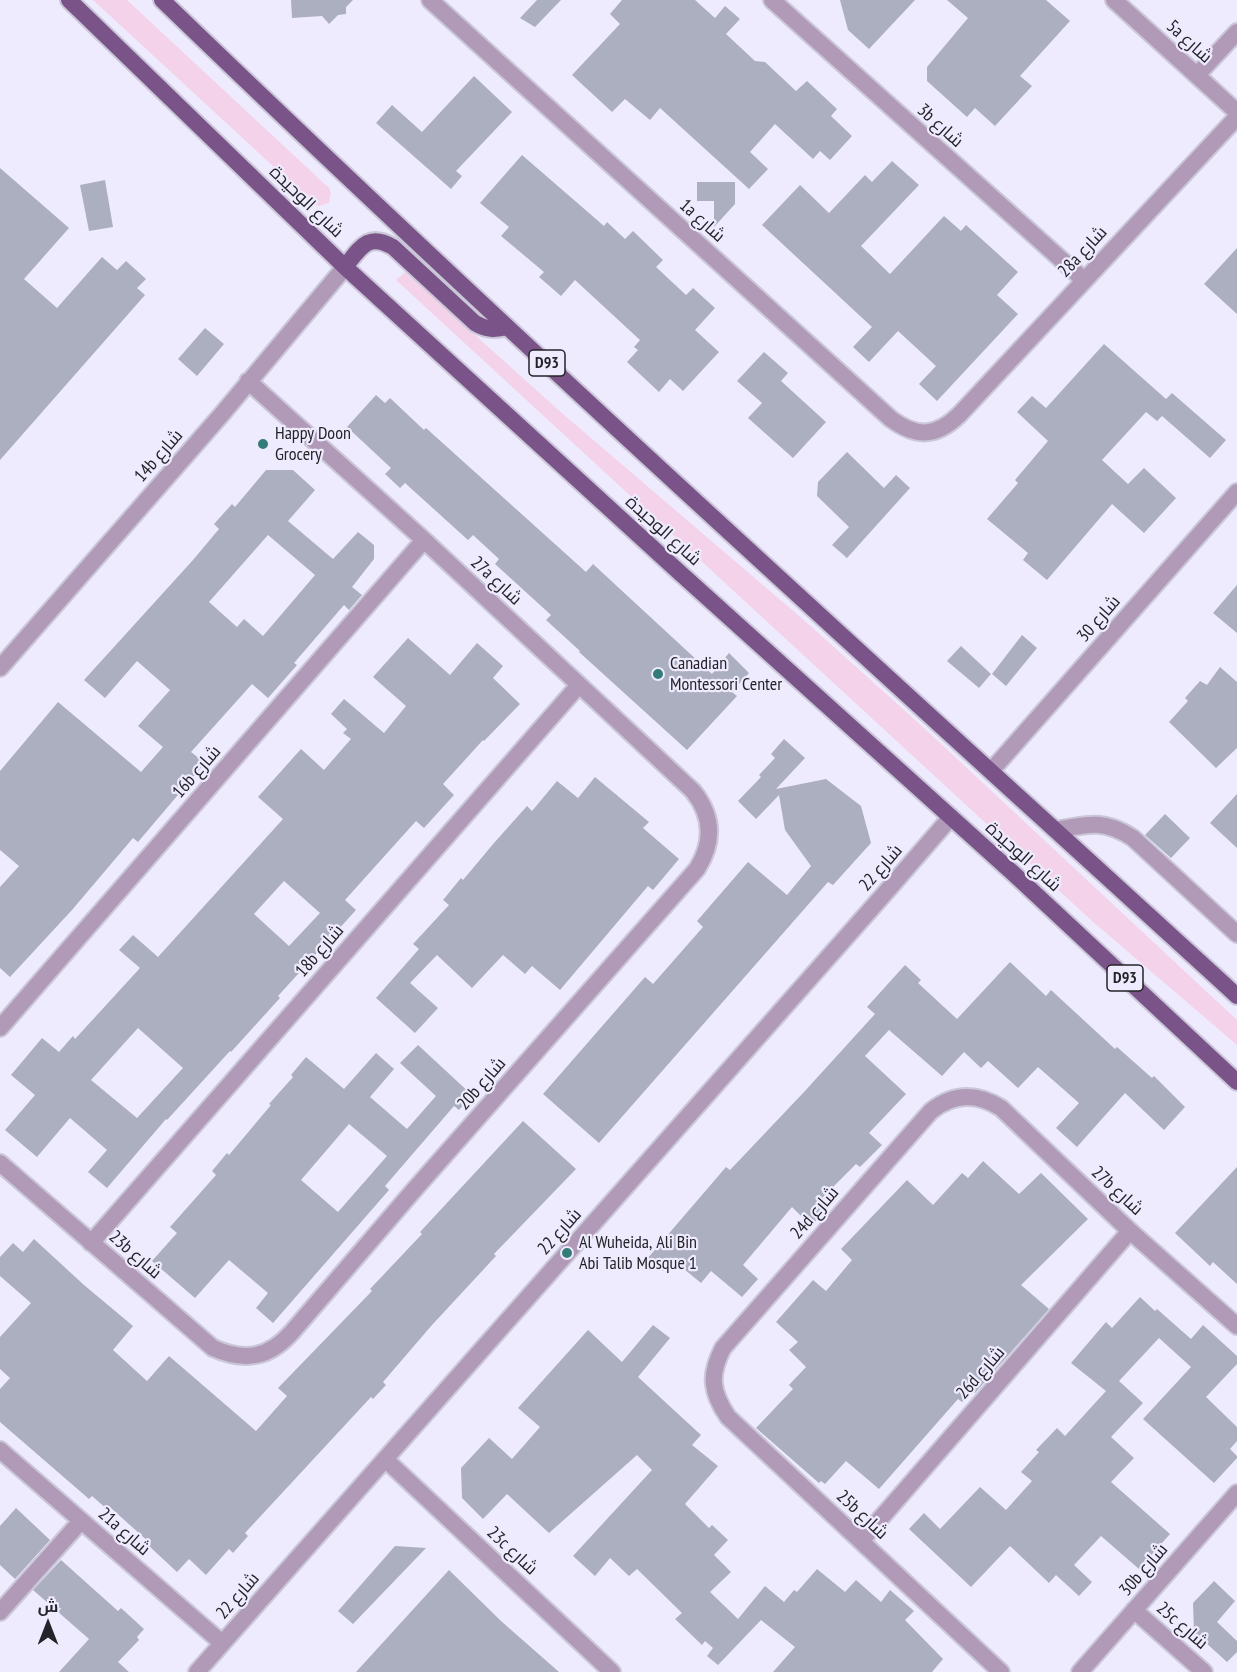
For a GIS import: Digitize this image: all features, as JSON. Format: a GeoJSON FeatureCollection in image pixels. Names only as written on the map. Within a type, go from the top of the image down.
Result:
{"type":"FeatureCollection","features":[{"type":"Feature","properties":{"kind":"main road","name":"شارع الوحيدة"},"geometry":{"type":"LineString","coordinates":[[69,0],[345,267],[951,817],[1237,1082]]}},
{"type":"Feature","properties":{"kind":"main road","name":"D93"},"geometry":{"type":"LineString","coordinates":[[162,0],[348,179],[507,327],[1237,996]]}},
{"type":"Feature","properties":{"kind":"main road"},"geometry":{"type":"LineString","coordinates":[[345,267],[364,244],[374,240],[384,242],[393,247],[475,323],[485,329],[497,330],[507,327]]}},
{"type":"Feature","properties":{"kind":"street","name":"1a شارع"},"geometry":{"type":"LineString","coordinates":[[430,0],[903,429],[928,433],[948,426],[959,415]]}},
{"type":"Feature","properties":{"kind":"street","name":"3b شارع"},"geometry":{"type":"LineString","coordinates":[[772,0],[1084,280]]}},
{"type":"Feature","properties":{"kind":"street","name":"5a شارع"},"geometry":{"type":"LineString","coordinates":[[1114,0],[1237,112]]}},
{"type":"Feature","properties":{"kind":"street"},"geometry":{"type":"LineString","coordinates":[[1197,75],[1237,32]]}},
{"type":"Feature","properties":{"kind":"street","name":"28a شارع"},"geometry":{"type":"LineString","coordinates":[[959,415],[1237,117]]}},
{"type":"Feature","properties":{"kind":"street","name":"14b شارع"},"geometry":{"type":"LineString","coordinates":[[0,668],[222,414],[345,267]]}},
{"type":"Feature","properties":{"kind":"street","name":"27a شارع"},"geometry":{"type":"LineString","coordinates":[[248,381],[424,540],[693,791],[702,802],[708,817]]}},
{"type":"Feature","properties":{"kind":"street","name":"شارع 30"},"geometry":{"type":"LineString","coordinates":[[991,771],[1237,492]]}},
{"type":"Feature","properties":{"kind":"street","name":"16b شارع"},"geometry":{"type":"LineString","coordinates":[[0,1028],[424,540]]}},
{"type":"Feature","properties":{"kind":"street","name":"18b شارع"},"geometry":{"type":"LineString","coordinates":[[91,1243],[579,685]]}},
{"type":"Feature","properties":{"kind":"street","name":"20b شارع"},"geometry":{"type":"LineString","coordinates":[[254,1356],[275,1348],[292,1332],[697,869],[705,857],[709,843],[708,817]]}},
{"type":"Feature","properties":{"kind":"street","name":"شارع 22"},"geometry":{"type":"LineString","coordinates":[[197,1672],[951,817]]}},
{"type":"Feature","properties":{"kind":"street"},"geometry":{"type":"LineString","coordinates":[[1056,830],[1088,824],[1104,824],[1119,829],[1133,838],[1237,934]]}},
{"type":"Feature","properties":{"kind":"street","name":"27b شارع"},"geometry":{"type":"LineString","coordinates":[[965,1096],[978,1097],[1001,1108],[1130,1231],[1237,1326]]}},
{"type":"Feature","properties":{"kind":"street","name":"24d شارع"},"geometry":{"type":"LineString","coordinates":[[713,1376],[716,1361],[723,1348],[932,1111],[941,1103],[965,1096]]}},
{"type":"Feature","properties":{"kind":"street","name":"23b شارع"},"geometry":{"type":"LineString","coordinates":[[0,1163],[213,1348],[240,1357],[254,1356]]}},
{"type":"Feature","properties":{"kind":"street","name":"26d شارع"},"geometry":{"type":"LineString","coordinates":[[861,1541],[1130,1231]]}},
{"type":"Feature","properties":{"kind":"street","name":"25b شارع"},"geometry":{"type":"LineString","coordinates":[[713,1376],[714,1390],[719,1404],[728,1417],[1001,1672]]}},
{"type":"Feature","properties":{"kind":"street","name":"21a شارع"},"geometry":{"type":"LineString","coordinates":[[0,1450],[222,1643]]}},
{"type":"Feature","properties":{"kind":"street","name":"23c شارع"},"geometry":{"type":"LineString","coordinates":[[385,1459],[612,1672]]}},
{"type":"Feature","properties":{"kind":"street","name":"30b شارع"},"geometry":{"type":"LineString","coordinates":[[1080,1672],[1237,1493]]}},
{"type":"Feature","properties":{"kind":"street"},"geometry":{"type":"LineString","coordinates":[[0,1612],[81,1521]]}},
{"type":"Feature","properties":{"kind":"street","name":"25c شارع"},"geometry":{"type":"LineString","coordinates":[[1134,1610],[1204,1672]]}},
{"type":"Feature","properties":{"kind":"shaded area"},"geometry":{"type":"Polygon","coordinates":[[[93,0],[127,0],[329,188],[331,193],[329,203],[319,206],[314,204],[93,0]]]}},
{"type":"Feature","properties":{"kind":"shaded area"},"geometry":{"type":"Polygon","coordinates":[[[405,272],[563,414],[805,621],[924,728],[1237,1020],[1237,1045],[1092,921],[396,280],[405,272]]]}},
{"type":"Feature","properties":{"kind":"building"},"geometry":{"type":"Polygon","coordinates":[[[291,0],[353,0],[346,7],[346,14],[338,15],[329,24],[322,16],[292,18],[291,0]]]}},
{"type":"Feature","properties":{"kind":"building"},"geometry":{"type":"Polygon","coordinates":[[[537,0],[561,0],[535,27],[520,18],[537,0]]]}},
{"type":"Feature","properties":{"kind":"building"},"geometry":{"type":"Polygon","coordinates":[[[622,0],[695,0],[715,18],[725,6],[740,19],[726,34],[755,61],[765,62],[796,91],[807,81],[837,109],[831,116],[852,136],[830,160],[820,151],[813,159],[775,124],[750,152],[768,169],[749,189],[660,108],[650,120],[625,99],[612,112],[572,75],[620,24],[610,14],[622,0]]]}},
{"type":"Feature","properties":{"kind":"building"},"geometry":{"type":"Polygon","coordinates":[[[840,0],[915,0],[869,49],[848,30],[840,0]]]}},
{"type":"Feature","properties":{"kind":"building"},"geometry":{"type":"Polygon","coordinates":[[[947,0],[1046,0],[1070,21],[1020,76],[1032,86],[995,126],[975,108],[967,117],[927,81],[927,67],[968,18],[947,0]]]}},
{"type":"Feature","properties":{"kind":"building"},"geometry":{"type":"Polygon","coordinates":[[[474,76],[512,112],[456,171],[462,176],[451,189],[376,123],[392,105],[422,132],[474,76]]]}},
{"type":"Feature","properties":{"kind":"building"},"geometry":{"type":"Polygon","coordinates":[[[522,155],[604,226],[607,222],[625,239],[633,231],[663,260],[656,267],[686,295],[693,288],[715,308],[695,330],[719,352],[683,391],[670,379],[659,392],[627,362],[638,350],[634,347],[640,340],[575,280],[561,296],[539,277],[544,272],[501,236],[509,227],[480,203],[522,155]]]}},
{"type":"Feature","properties":{"kind":"building"},"geometry":{"type":"Polygon","coordinates":[[[892,161],[919,185],[861,246],[890,274],[944,216],[961,231],[966,225],[1018,272],[997,295],[1018,314],[937,401],[919,384],[936,366],[898,331],[869,362],[853,347],[872,327],[762,225],[800,185],[829,213],[865,175],[872,182],[892,161]]]}},
{"type":"Feature","properties":{"kind":"building"},"geometry":{"type":"Polygon","coordinates":[[[0,168],[69,228],[24,279],[57,308],[102,257],[117,270],[126,261],[146,279],[137,288],[145,295],[0,460],[0,168]]]}},
{"type":"Feature","properties":{"kind":"building"},"geometry":{"type":"Polygon","coordinates":[[[105,180],[113,227],[89,231],[80,185],[105,180]]]}},
{"type":"Feature","properties":{"kind":"building"},"geometry":{"type":"Polygon","coordinates":[[[697,182],[735,182],[735,204],[714,227],[714,201],[697,201],[697,182]]]}},
{"type":"Feature","properties":{"kind":"building"},"geometry":{"type":"Polygon","coordinates":[[[1237,248],[1237,314],[1204,284],[1237,248]]]}},
{"type":"Feature","properties":{"kind":"building"},"geometry":{"type":"Polygon","coordinates":[[[205,328],[224,344],[197,376],[178,359],[205,328]]]}},
{"type":"Feature","properties":{"kind":"building"},"geometry":{"type":"Polygon","coordinates":[[[1104,344],[1166,399],[1172,393],[1226,440],[1210,458],[1162,416],[1157,421],[1146,412],[1102,460],[1128,484],[1144,468],[1176,498],[1144,533],[1112,504],[1047,580],[1023,560],[1028,553],[987,519],[1018,483],[1015,480],[1048,441],[1017,412],[1032,396],[1046,408],[1104,344]]]}},
{"type":"Feature","properties":{"kind":"building"},"geometry":{"type":"Polygon","coordinates":[[[764,352],[788,373],[781,381],[826,422],[793,458],[748,418],[762,403],[737,381],[764,352]]]}},
{"type":"Feature","properties":{"kind":"building"},"geometry":{"type":"Polygon","coordinates":[[[376,395],[385,403],[390,398],[424,430],[426,428],[586,572],[593,564],[712,674],[729,653],[749,673],[732,692],[737,696],[687,750],[546,620],[551,615],[495,564],[499,559],[473,535],[468,540],[405,483],[400,488],[385,474],[391,468],[347,427],[376,395]]]}},
{"type":"Feature","properties":{"kind":"building"},"geometry":{"type":"Polygon","coordinates":[[[847,452],[884,488],[896,475],[910,488],[847,558],[832,545],[849,527],[817,496],[818,482],[847,452]]]}},
{"type":"Feature","properties":{"kind":"building"},"geometry":{"type":"Polygon","coordinates":[[[266,470],[293,470],[315,490],[288,521],[333,559],[358,532],[374,545],[374,559],[352,587],[362,595],[349,610],[344,605],[294,663],[297,665],[268,698],[252,684],[191,752],[205,763],[138,842],[133,838],[72,910],[10,977],[0,968],[0,887],[19,866],[0,850],[0,771],[58,702],[141,772],[163,747],[138,726],[170,690],[137,661],[105,698],[84,680],[219,529],[214,524],[232,504],[235,507],[266,470]],[[268,535],[209,602],[237,627],[244,619],[263,636],[315,575],[268,535]]]}},
{"type":"Feature","properties":{"kind":"building"},"geometry":{"type":"Polygon","coordinates":[[[1237,585],[1237,633],[1213,613],[1237,585]]]}},
{"type":"Feature","properties":{"kind":"building"},"geometry":{"type":"Polygon","coordinates":[[[1022,635],[1037,648],[1006,686],[992,674],[1022,635]]]}},
{"type":"Feature","properties":{"kind":"building"},"geometry":{"type":"Polygon","coordinates":[[[408,638],[450,675],[477,643],[503,666],[493,678],[520,704],[443,784],[454,795],[424,828],[416,821],[345,900],[356,910],[278,996],[280,998],[166,1119],[107,1188],[88,1172],[107,1150],[70,1118],[37,1157],[5,1130],[35,1095],[11,1075],[42,1038],[59,1052],[73,1036],[75,1039],[140,968],[119,950],[133,935],[158,957],[283,819],[258,797],[301,749],[324,770],[351,739],[343,733],[347,729],[331,714],[344,699],[384,733],[406,706],[373,677],[408,638]],[[284,881],[254,914],[289,946],[320,913],[284,881]],[[138,1028],[91,1080],[137,1118],[183,1068],[138,1028]]]}},
{"type":"Feature","properties":{"kind":"building"},"geometry":{"type":"Polygon","coordinates":[[[961,646],[991,674],[979,688],[947,661],[961,646]]]}},
{"type":"Feature","properties":{"kind":"building"},"geometry":{"type":"Polygon","coordinates":[[[1220,667],[1237,682],[1237,748],[1216,768],[1169,722],[1188,701],[1185,698],[1200,681],[1207,685],[1220,667]]]}},
{"type":"Feature","properties":{"kind":"building"},"geometry":{"type":"Polygon","coordinates":[[[784,739],[805,758],[776,789],[826,779],[861,806],[871,843],[833,885],[828,882],[599,1143],[543,1094],[645,977],[653,984],[703,927],[697,921],[748,862],[787,895],[811,866],[785,830],[779,795],[756,819],[738,801],[761,777],[759,775],[775,758],[771,754],[784,739]]]}},
{"type":"Feature","properties":{"kind":"building"},"geometry":{"type":"Polygon","coordinates":[[[595,777],[649,822],[643,828],[679,859],[653,890],[648,886],[560,990],[532,966],[525,974],[503,955],[472,988],[437,955],[410,983],[438,1008],[415,1033],[376,998],[419,949],[413,944],[449,905],[443,900],[527,806],[532,811],[557,781],[578,798],[595,777]]]}},
{"type":"Feature","properties":{"kind":"building"},"geometry":{"type":"Polygon","coordinates":[[[1237,794],[1237,848],[1210,823],[1237,794]]]}},
{"type":"Feature","properties":{"kind":"building"},"geometry":{"type":"Polygon","coordinates":[[[1165,814],[1190,838],[1171,858],[1145,835],[1165,814]]]}},
{"type":"Feature","properties":{"kind":"building"},"geometry":{"type":"Polygon","coordinates":[[[1010,962],[1046,996],[1051,990],[1115,1049],[1117,1047],[1152,1078],[1154,1076],[1185,1107],[1164,1130],[1125,1093],[1077,1147],[1056,1128],[1079,1103],[1038,1067],[1018,1088],[988,1061],[981,1068],[964,1052],[942,1076],[889,1030],[865,1056],[906,1094],[869,1133],[882,1145],[860,1167],[856,1164],[821,1199],[829,1207],[811,1226],[792,1207],[743,1265],[758,1279],[742,1297],[711,1271],[701,1283],[673,1260],[663,1271],[647,1259],[726,1167],[730,1170],[875,1014],[867,1007],[905,965],[921,980],[918,983],[957,1019],[1010,962]]]}},
{"type":"Feature","properties":{"kind":"building"},"geometry":{"type":"Polygon","coordinates":[[[418,1045],[472,1095],[459,1110],[454,1106],[385,1186],[389,1190],[273,1323],[256,1308],[268,1293],[229,1260],[195,1298],[152,1261],[177,1233],[170,1227],[216,1175],[212,1171],[227,1153],[229,1155],[271,1105],[269,1104],[293,1077],[291,1075],[306,1057],[344,1089],[376,1053],[394,1069],[370,1097],[407,1129],[436,1096],[400,1063],[418,1045]],[[349,1124],[301,1180],[338,1212],[387,1156],[349,1124]]]}},
{"type":"Feature","properties":{"kind":"building"},"geometry":{"type":"Polygon","coordinates":[[[523,1121],[576,1169],[494,1254],[496,1256],[383,1382],[386,1385],[373,1399],[371,1397],[245,1533],[248,1536],[233,1553],[229,1549],[206,1575],[189,1559],[177,1572],[149,1546],[151,1544],[111,1508],[108,1510],[92,1496],[89,1499],[0,1422],[0,1389],[10,1378],[0,1369],[0,1337],[31,1303],[0,1276],[0,1257],[13,1243],[23,1252],[34,1239],[133,1326],[113,1350],[147,1381],[169,1356],[256,1431],[287,1396],[278,1388],[372,1291],[370,1289],[422,1234],[420,1232],[523,1121]]]}},
{"type":"Feature","properties":{"kind":"building"},"geometry":{"type":"Polygon","coordinates":[[[983,1161],[1019,1194],[1041,1173],[1088,1219],[1021,1285],[1049,1309],[975,1393],[972,1391],[962,1402],[958,1399],[879,1489],[846,1461],[825,1484],[821,1481],[819,1483],[756,1428],[793,1389],[789,1385],[806,1367],[789,1350],[798,1342],[776,1322],[813,1280],[826,1291],[852,1260],[841,1249],[907,1180],[933,1205],[962,1173],[968,1178],[983,1161]]]}},
{"type":"Feature","properties":{"kind":"building"},"geometry":{"type":"Polygon","coordinates":[[[1237,1167],[1237,1284],[1213,1262],[1210,1266],[1175,1233],[1237,1167]]]}},
{"type":"Feature","properties":{"kind":"building"},"geometry":{"type":"Polygon","coordinates":[[[1140,1297],[1191,1339],[1203,1325],[1237,1356],[1237,1364],[1206,1397],[1237,1427],[1237,1441],[1230,1449],[1237,1458],[1214,1483],[1143,1419],[1191,1367],[1159,1338],[1119,1381],[1143,1403],[1111,1437],[1134,1458],[1111,1482],[1170,1534],[1139,1569],[1101,1536],[1074,1565],[1092,1582],[1079,1596],[1056,1575],[1049,1583],[1010,1546],[971,1587],[909,1529],[924,1513],[940,1529],[980,1487],[1006,1510],[1032,1481],[1021,1472],[1039,1452],[1036,1450],[1057,1428],[1065,1436],[1106,1391],[1071,1363],[1106,1322],[1112,1328],[1140,1297]]]}},
{"type":"Feature","properties":{"kind":"building"},"geometry":{"type":"Polygon","coordinates":[[[653,1325],[670,1338],[638,1377],[701,1435],[692,1445],[718,1466],[685,1504],[709,1528],[712,1525],[728,1540],[714,1555],[731,1572],[710,1592],[738,1619],[765,1586],[784,1602],[794,1590],[797,1592],[817,1569],[845,1592],[856,1580],[881,1602],[890,1590],[914,1611],[905,1620],[943,1659],[932,1672],[773,1672],[795,1647],[761,1620],[718,1665],[707,1656],[713,1648],[705,1641],[702,1645],[675,1619],[682,1613],[637,1569],[629,1576],[610,1558],[595,1576],[573,1556],[652,1470],[637,1455],[549,1533],[507,1494],[483,1519],[462,1498],[461,1468],[489,1438],[512,1459],[540,1427],[518,1408],[588,1330],[622,1362],[653,1325]]]}},
{"type":"Feature","properties":{"kind":"building"},"geometry":{"type":"Polygon","coordinates":[[[16,1508],[50,1540],[15,1579],[0,1565],[0,1526],[16,1508]]]}},
{"type":"Feature","properties":{"kind":"building"},"geometry":{"type":"Polygon","coordinates":[[[395,1546],[426,1548],[353,1624],[338,1611],[395,1546]]]}},
{"type":"Feature","properties":{"kind":"building"},"geometry":{"type":"Polygon","coordinates":[[[61,1560],[118,1611],[121,1608],[144,1629],[137,1637],[139,1640],[118,1662],[129,1672],[59,1672],[89,1639],[33,1590],[61,1560]]]}},
{"type":"Feature","properties":{"kind":"building"},"geometry":{"type":"Polygon","coordinates":[[[449,1570],[501,1621],[559,1672],[356,1672],[449,1570]]]}},
{"type":"Feature","properties":{"kind":"building"},"geometry":{"type":"Polygon","coordinates":[[[1214,1581],[1235,1601],[1217,1622],[1237,1641],[1237,1652],[1227,1662],[1194,1632],[1193,1603],[1214,1581]]]}},
{"type":"Feature","properties":{"kind":"place","name":"Happy Doon Grocery"},"geometry":{"type":"Point","coordinates":[263,444]}},
{"type":"Feature","properties":{"kind":"place","name":"Canadian Montessori Center"},"geometry":{"type":"Point","coordinates":[658,674]}},
{"type":"Feature","properties":{"kind":"place","name":"Al Wuheida, Ali Bin Abi Talib Mosque 1"},"geometry":{"type":"Point","coordinates":[567,1253]}}]}
